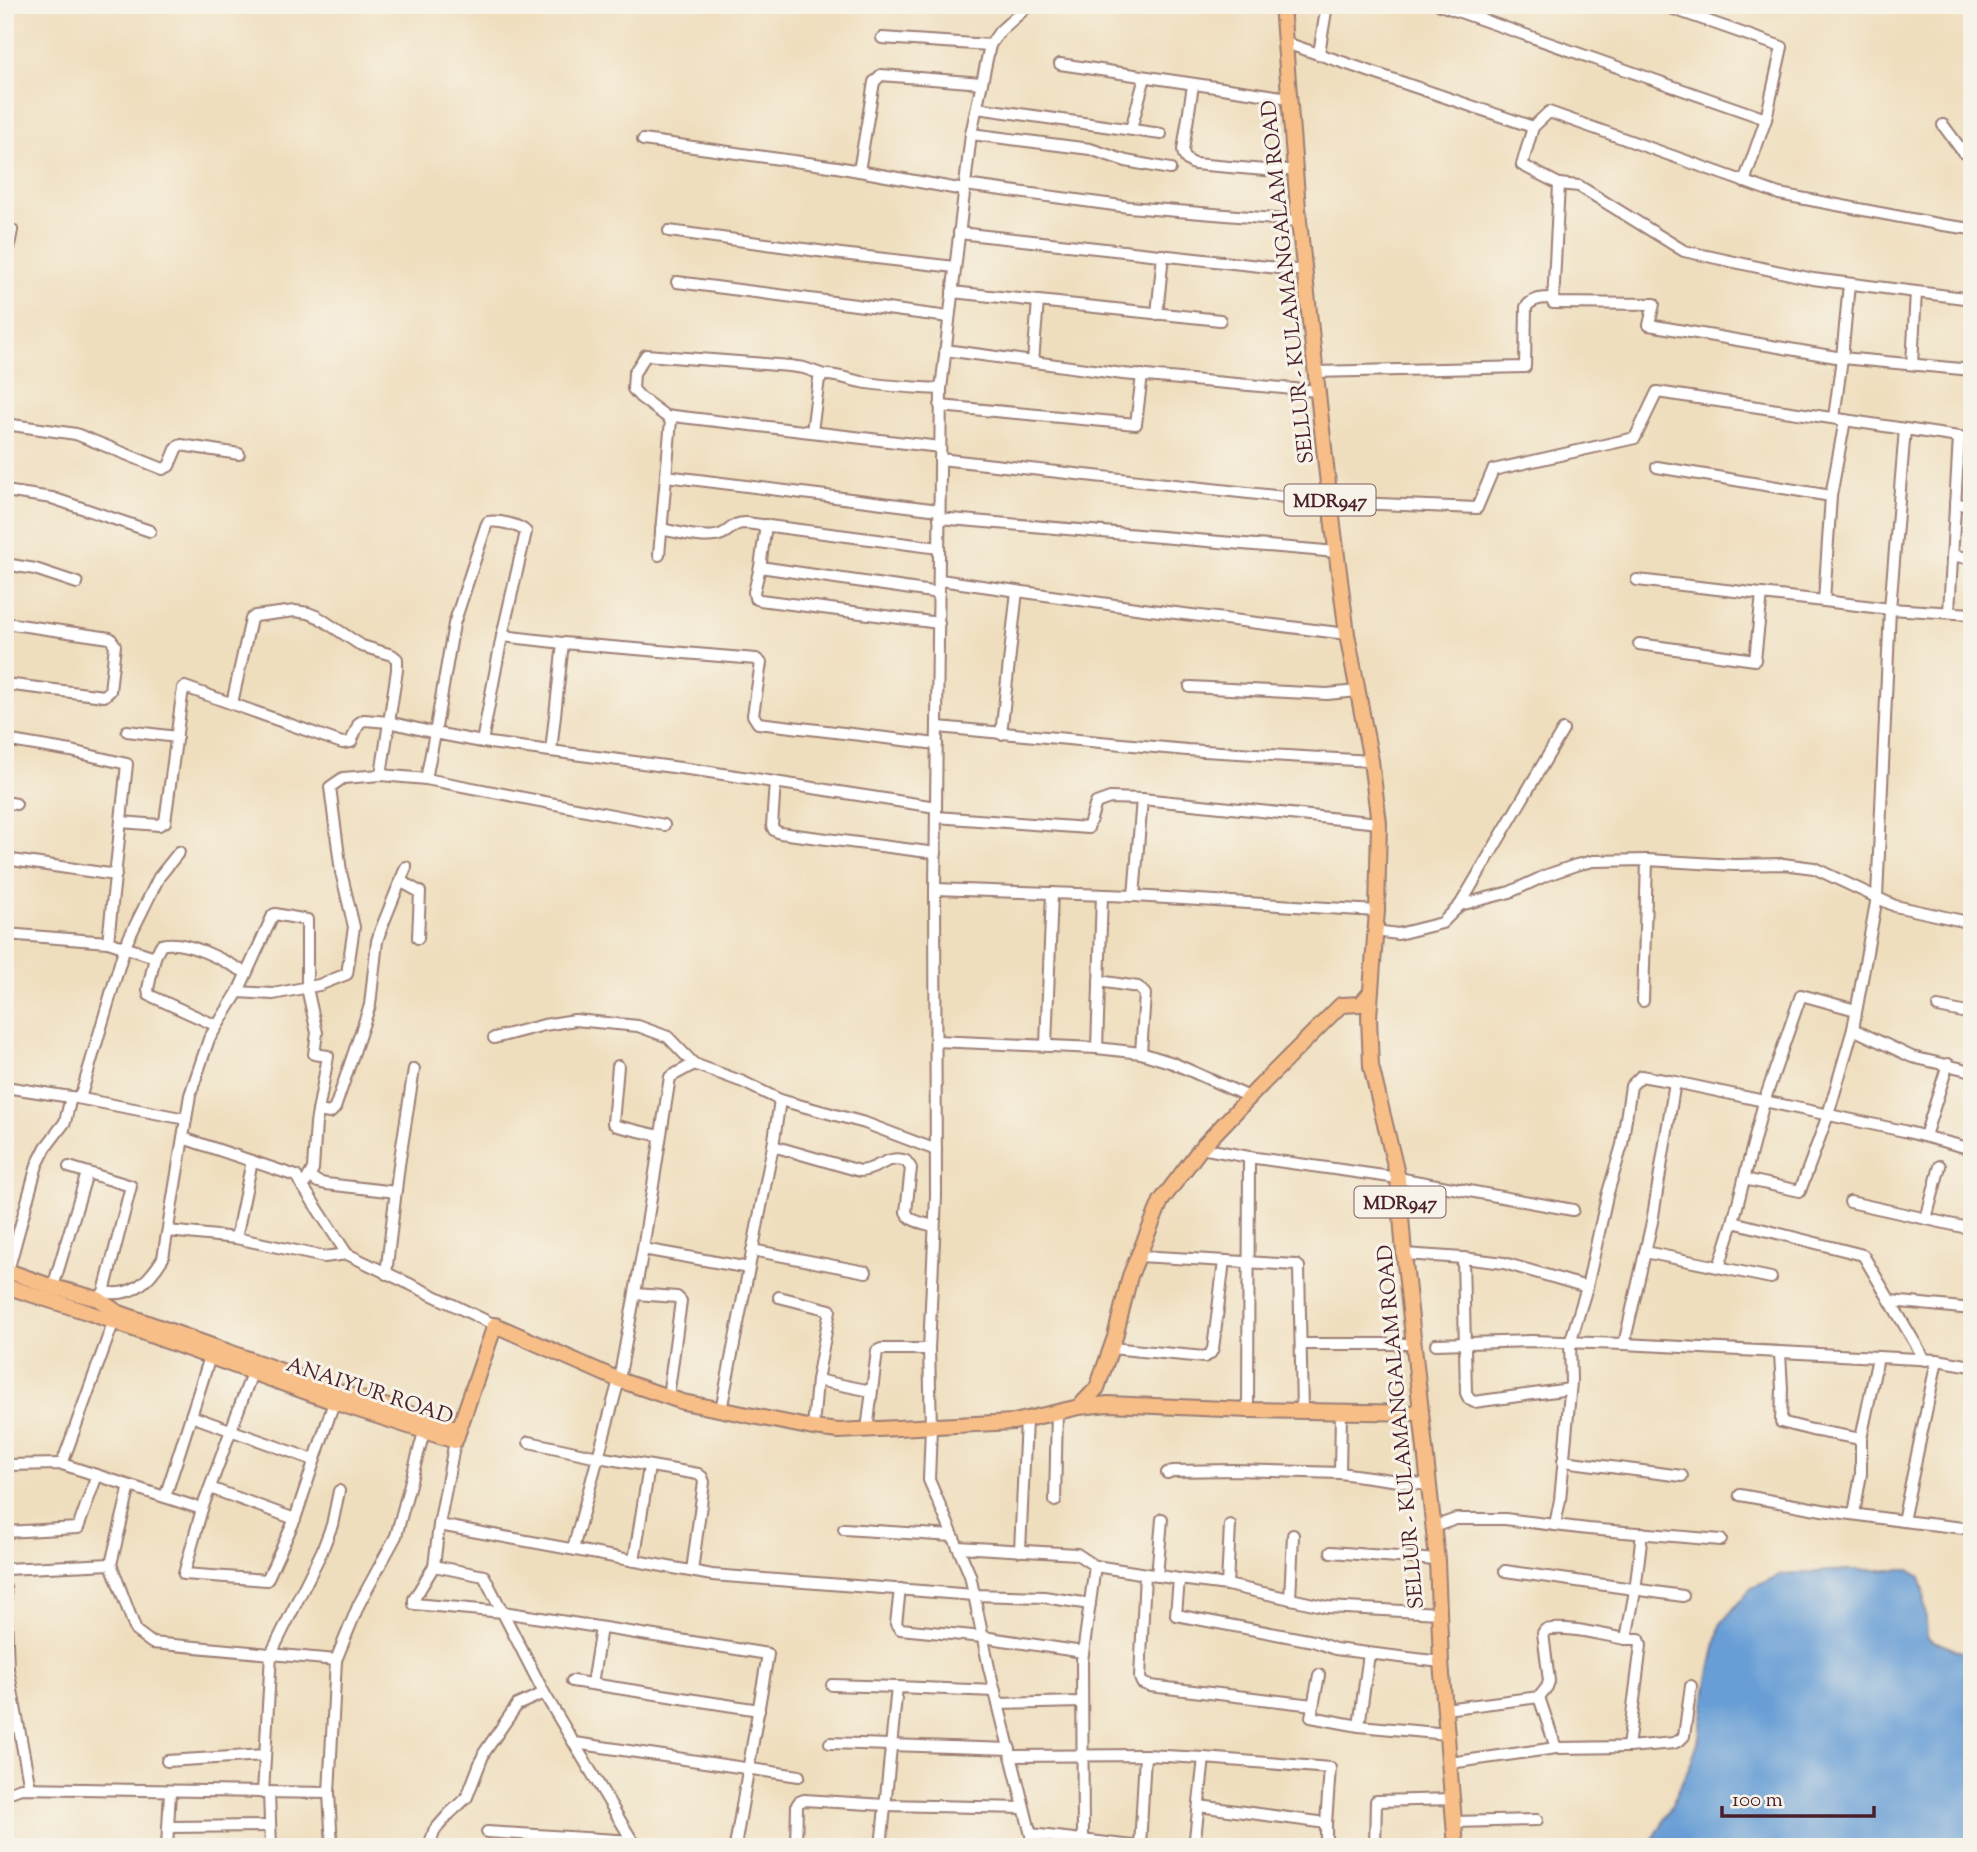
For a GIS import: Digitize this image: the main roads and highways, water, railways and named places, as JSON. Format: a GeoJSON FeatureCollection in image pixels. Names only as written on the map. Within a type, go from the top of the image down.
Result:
{"type":"FeatureCollection","features":[{"type":"Feature","properties":{"kind":"main road","name":"SELLUR - KULAMANGALAM ROAD"},"geometry":{"type":"LineString","coordinates":[[1282,5],[1299,221],[1317,391],[1347,634],[1371,761],[1379,823],[1377,911],[1369,1017],[1371,1066],[1398,1178],[1409,1254],[1414,1344],[1437,1560],[1441,1662],[1456,1847]]}},
{"type":"Feature","properties":{"kind":"main road"},"geometry":{"type":"LineString","coordinates":[[1079,1407],[1097,1388],[1111,1348],[1130,1276],[1161,1201],[1201,1148],[1340,1005],[1361,1004],[1370,993]]}},
{"type":"Feature","properties":{"kind":"main road","name":"ANAIYUR ROAD"},"geometry":{"type":"LineString","coordinates":[[6,1270],[53,1287],[101,1296],[115,1318],[252,1373],[425,1432],[457,1435]]}},
{"type":"Feature","properties":{"kind":"main road","name":"ANAIYUR ROAD"},"geometry":{"type":"LineString","coordinates":[[5,1286],[115,1318],[346,1394],[457,1435]]}},
{"type":"Feature","properties":{"kind":"main road"},"geometry":{"type":"LineString","coordinates":[[457,1435],[495,1325],[619,1380],[667,1397],[721,1410],[839,1431],[1014,1422],[1079,1407],[1108,1404],[1302,1412],[1421,1413]]}},
{"type":"Feature","properties":{"kind":"water"},"geometry":{"type":"Polygon","coordinates":[[[1909,1570],[1920,1577],[1924,1590],[1927,1636],[1972,1656],[1972,1847],[1649,1847],[1668,1813],[1698,1743],[1720,1625],[1750,1589],[1782,1574],[1909,1570]]]}}]}
